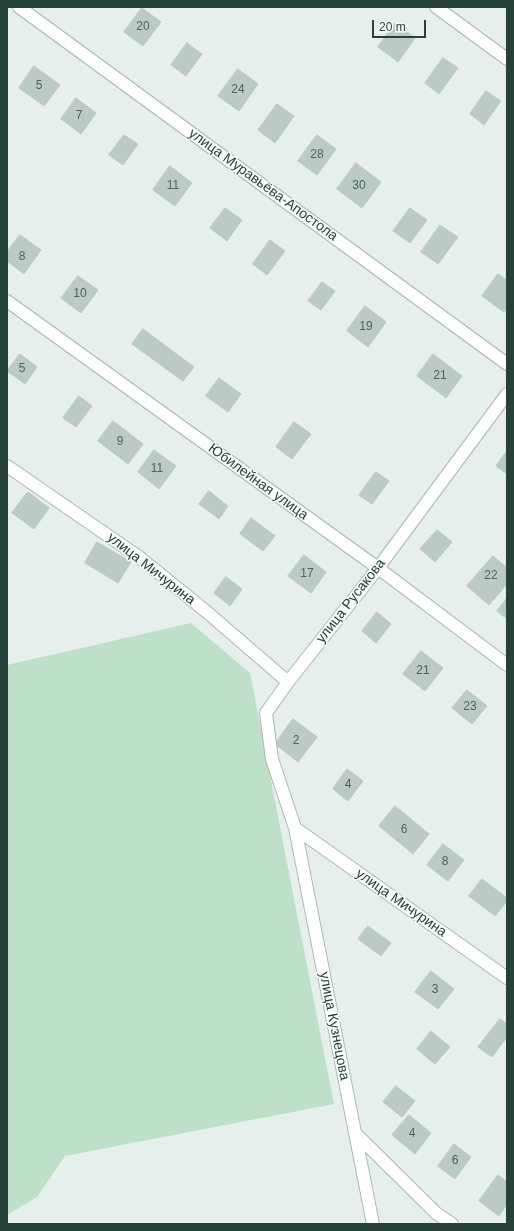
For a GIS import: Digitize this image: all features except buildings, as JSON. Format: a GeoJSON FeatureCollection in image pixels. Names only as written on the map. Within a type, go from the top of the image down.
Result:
{"type":"FeatureCollection","features":[{"type":"Feature","properties":{"kind":"street","name":"улица Муравьёва-Апостола"},"geometry":{"type":"LineString","coordinates":[[19,7],[507,364]]}},
{"type":"Feature","properties":{"kind":"street"},"geometry":{"type":"LineString","coordinates":[[436,7],[507,59]]}},
{"type":"Feature","properties":{"kind":"street","name":"Юбилейная улица"},"geometry":{"type":"LineString","coordinates":[[7,300],[378,568],[507,665]]}},
{"type":"Feature","properties":{"kind":"street","name":"улица Русакова"},"geometry":{"type":"LineString","coordinates":[[295,828],[272,759],[266,713],[288,682],[378,568],[507,394]]}},
{"type":"Feature","properties":{"kind":"street","name":"улица Мичурина"},"geometry":{"type":"LineString","coordinates":[[7,466],[139,557],[208,613],[288,682]]}},
{"type":"Feature","properties":{"kind":"street","name":"улица Мичурина"},"geometry":{"type":"LineString","coordinates":[[295,828],[507,978]]}},
{"type":"Feature","properties":{"kind":"street","name":"улица Кузнецова"},"geometry":{"type":"LineString","coordinates":[[295,828],[373,1224]]}},
{"type":"Feature","properties":{"kind":"street"},"geometry":{"type":"LineString","coordinates":[[354,1133],[436,1213],[452,1224]]}},
{"type":"Feature","properties":{"kind":"green space"},"geometry":{"type":"Polygon","coordinates":[[[191,623],[250,673],[334,1104],[65,1156],[37,1197],[7,1215],[7,665],[191,623]]]}}]}
